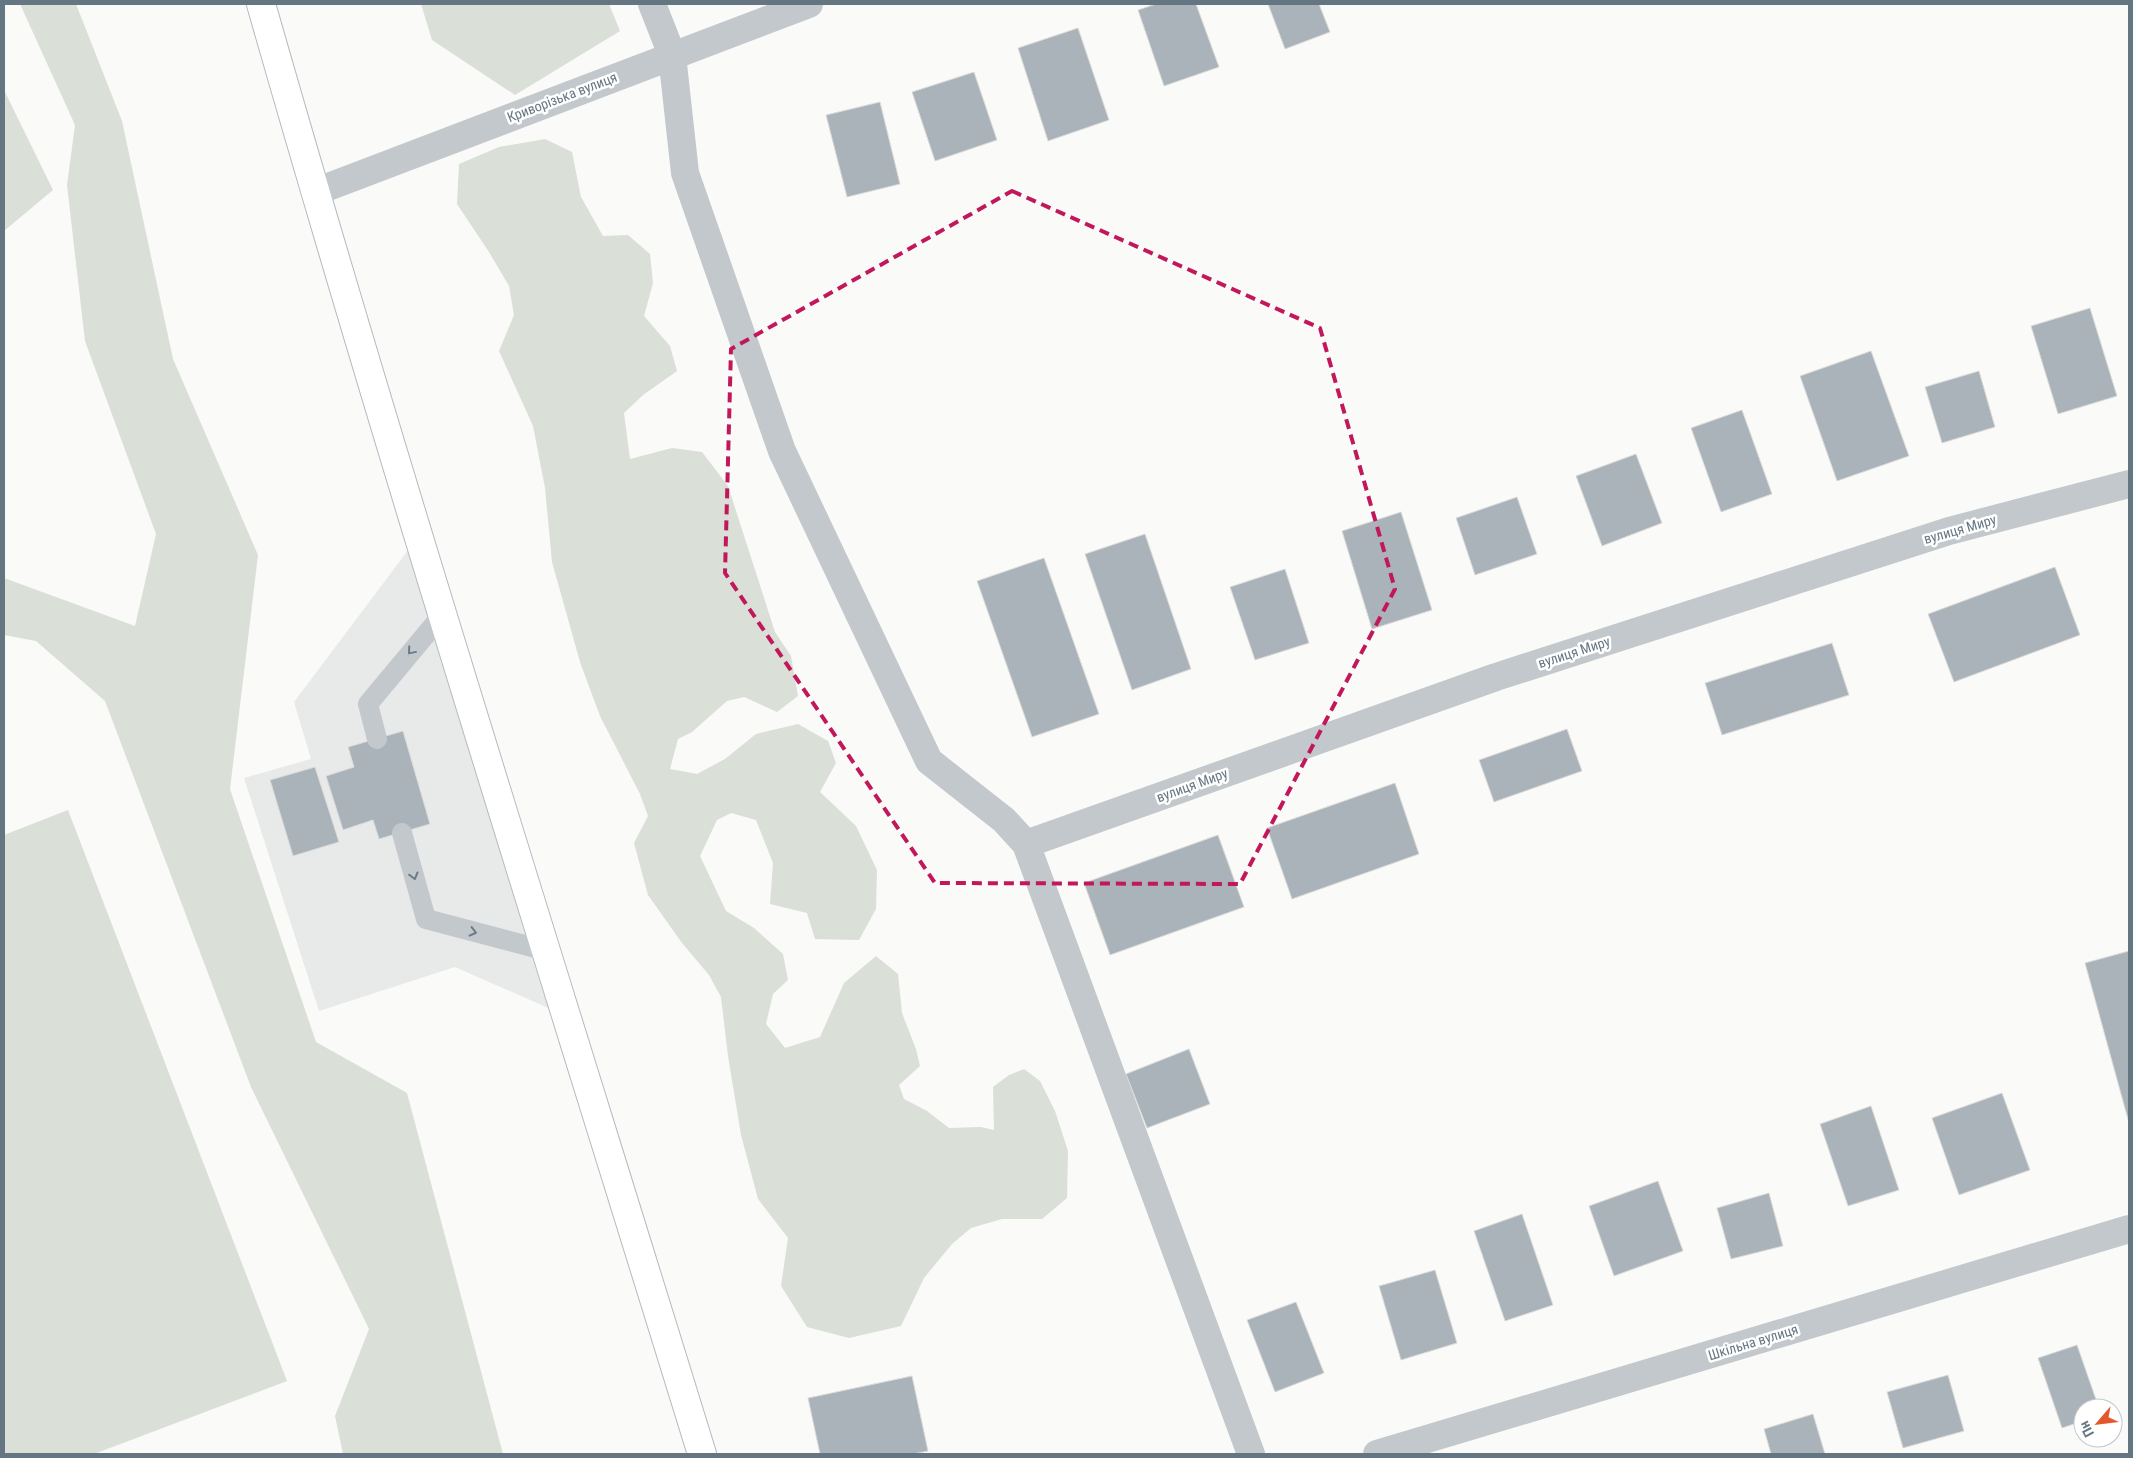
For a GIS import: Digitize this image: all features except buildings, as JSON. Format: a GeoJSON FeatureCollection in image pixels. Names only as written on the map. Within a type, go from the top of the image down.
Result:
{"type":"FeatureCollection","features":[{"type":"Feature","properties":{"kind":"main road"},"geometry":{"type":"LineString","coordinates":[[261,4],[315,192],[442,614],[702,1454]]}},
{"type":"Feature","properties":{"kind":"street"},"geometry":{"type":"LineString","coordinates":[[652,4],[672,55],[686,173],[782,451],[929,761],[1004,820],[1026,844],[1251,1454]]}},
{"type":"Feature","properties":{"kind":"street","name":"Криворізька вулиця"},"geometry":{"type":"LineString","coordinates":[[315,192],[809,4]]}},
{"type":"Feature","properties":{"kind":"street","name":"вулиця Миру"},"geometry":{"type":"LineString","coordinates":[[1026,844],[1496,677],[1949,532],[2129,484]]}},
{"type":"Feature","properties":{"kind":"street","name":"Шкільна вулиця"},"geometry":{"type":"LineString","coordinates":[[1377,1454],[2129,1229]]}},
{"type":"Feature","properties":{"kind":"lane"},"geometry":{"type":"LineString","coordinates":[[377,739],[368,704],[442,614]]}},
{"type":"Feature","properties":{"kind":"lane"},"geometry":{"type":"LineString","coordinates":[[402,832],[426,919],[547,951]]}},
{"type":"Feature","properties":{"kind":"highlighted area"},"geometry":{"type":"Polygon","coordinates":[[[1012,191],[1320,328],[1395,589],[1240,884],[935,883],[725,573],[731,349],[1012,191]]]}},
{"type":"Feature","properties":{"kind":"shaded area"},"geometry":{"type":"Polygon","coordinates":[[[20,4],[76,4],[122,121],[173,359],[258,555],[230,789],[316,1042],[407,1093],[503,1454],[343,1454],[335,1416],[369,1329],[251,1087],[105,701],[36,641],[4,635],[4,578],[135,626],[156,534],[85,341],[67,185],[75,125],[20,4]]]}},
{"type":"Feature","properties":{"kind":"shaded area"},"geometry":{"type":"Polygon","coordinates":[[[421,4],[609,4],[620,31],[515,95],[432,40],[421,4]]]}},
{"type":"Feature","properties":{"kind":"shaded area"},"geometry":{"type":"Polygon","coordinates":[[[4,90],[53,190],[4,231],[4,90]]]}},
{"type":"Feature","properties":{"kind":"shaded area"},"geometry":{"type":"Polygon","coordinates":[[[545,139],[572,152],[581,197],[603,236],[628,235],[650,254],[653,283],[644,316],[670,346],[677,371],[643,395],[624,413],[630,459],[672,448],[702,452],[728,486],[775,632],[791,656],[798,696],[777,712],[744,697],[727,701],[692,732],[678,739],[670,769],[697,774],[725,759],[756,734],[798,724],[828,741],[836,763],[820,792],[856,826],[877,870],[876,909],[859,940],[815,939],[807,913],[770,904],[773,863],[756,820],[731,813],[717,820],[700,856],[726,911],[754,928],[783,954],[788,980],[773,994],[766,1024],[785,1048],[820,1037],[844,983],[876,956],[898,974],[902,1013],[916,1049],[920,1066],[899,1085],[904,1099],[927,1111],[949,1128],[981,1127],[994,1130],[993,1087],[1009,1075],[1024,1069],[1040,1081],[1055,1111],[1068,1151],[1067,1198],[1042,1219],[1002,1219],[971,1228],[952,1244],[924,1278],[901,1326],[849,1338],[807,1327],[781,1286],[788,1238],[758,1199],[741,1135],[728,1056],[721,997],[709,975],[682,943],[648,895],[634,843],[648,816],[640,794],[600,716],[580,662],[552,562],[545,488],[533,426],[499,351],[514,315],[509,286],[457,204],[459,164],[499,147],[545,139]]]}},
{"type":"Feature","properties":{"kind":"shaded area"},"geometry":{"type":"Polygon","coordinates":[[[415,541],[562,1014],[455,967],[319,1011],[244,778],[311,759],[294,702],[415,541]]]}},
{"type":"Feature","properties":{"kind":"shaded area"},"geometry":{"type":"Polygon","coordinates":[[[68,810],[287,1381],[94,1454],[4,1454],[4,835],[68,810]]]}}]}
